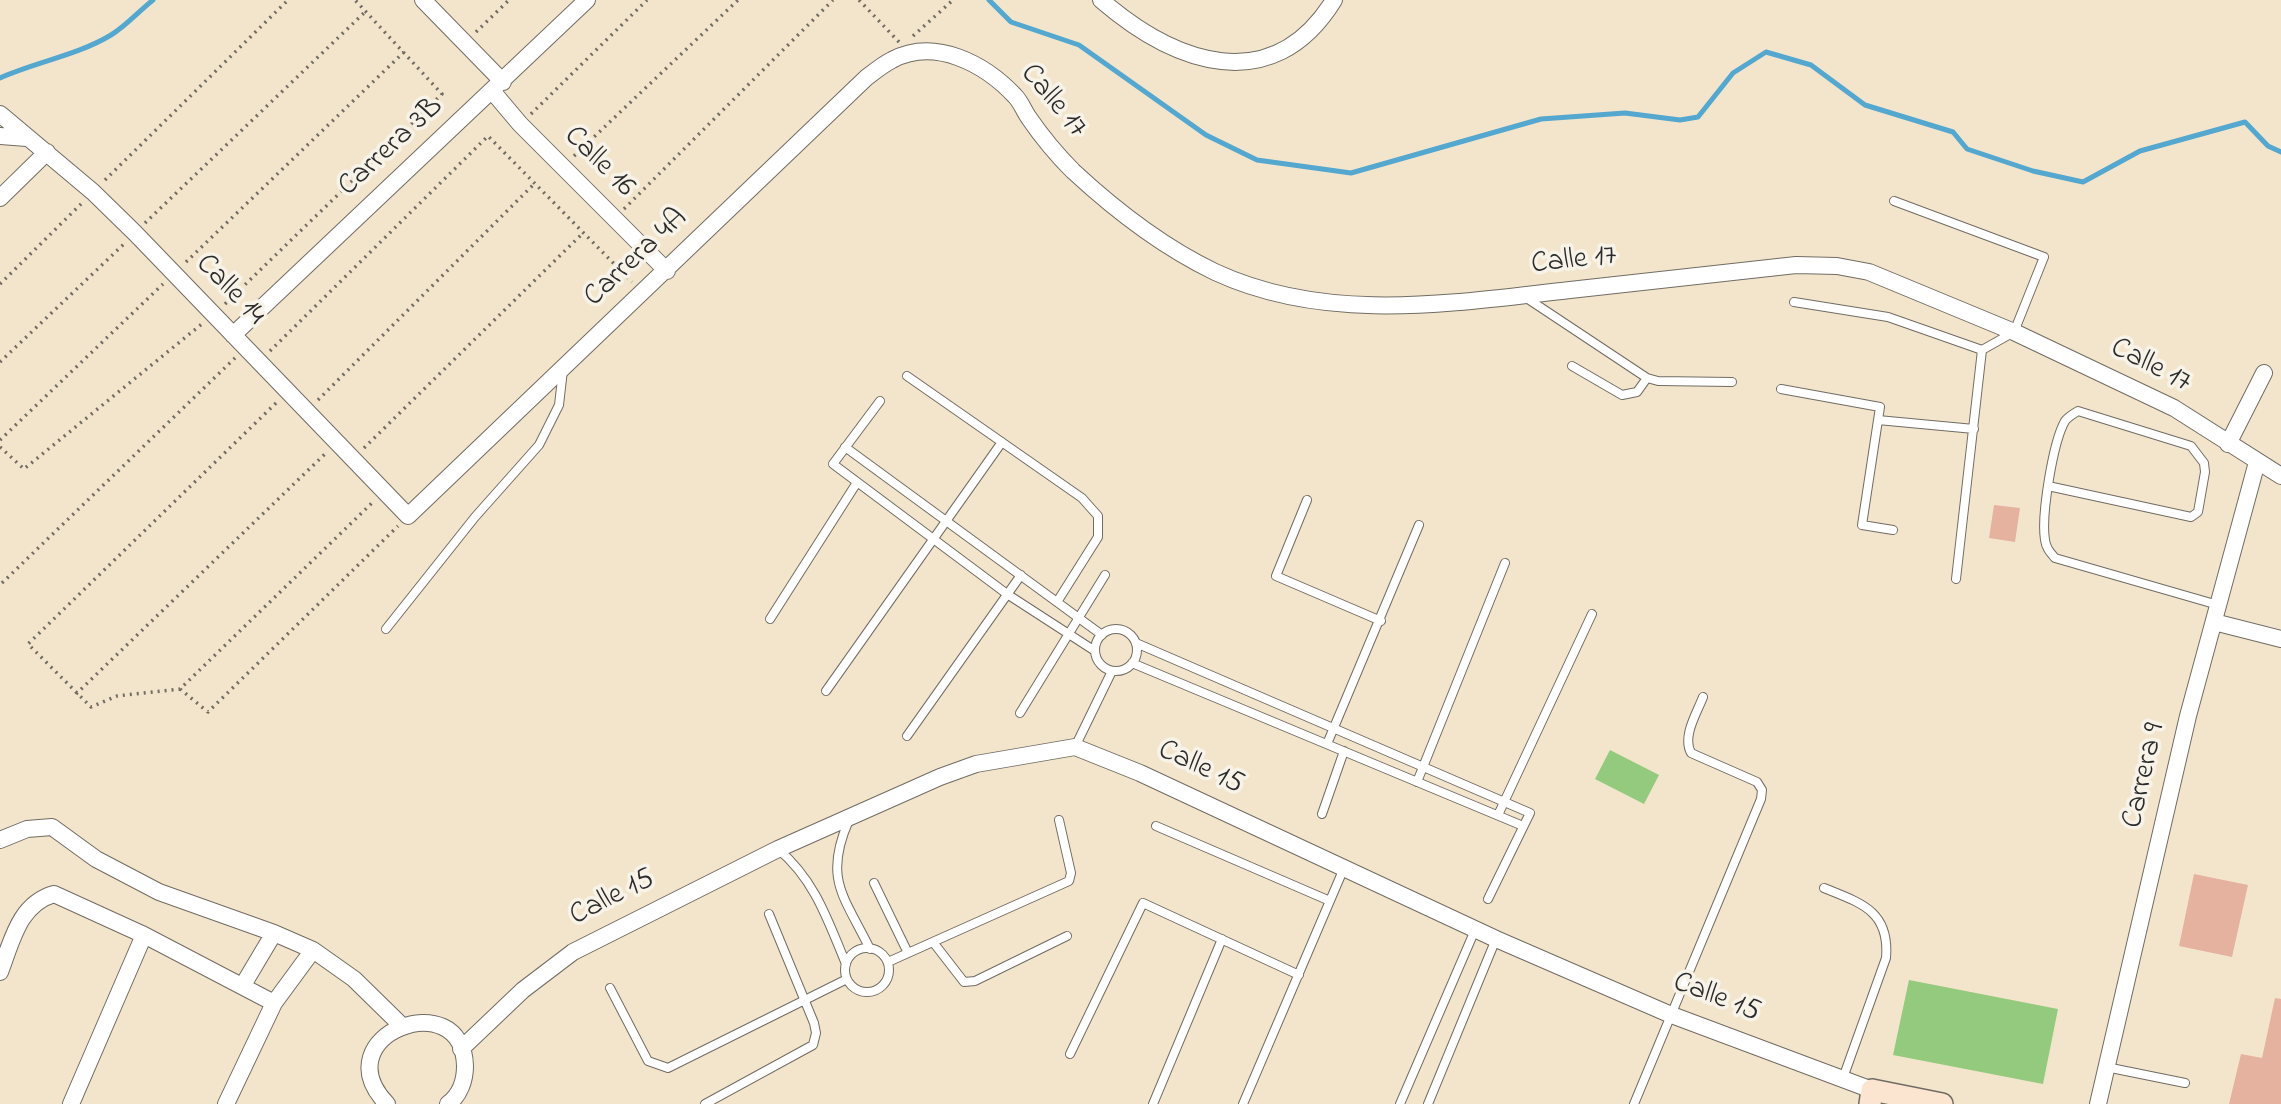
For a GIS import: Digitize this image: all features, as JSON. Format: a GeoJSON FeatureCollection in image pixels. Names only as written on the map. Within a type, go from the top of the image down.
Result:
{"type":"FeatureCollection","features":[{"type":"Feature","properties":{"kind":"main road","name":"Calle 15"},"geometry":{"type":"LineString","coordinates":[[1871,1097],[1942,1104]]}},
{"type":"Feature","properties":{"kind":"street","name":"Calle 16"},"geometry":{"type":"LineString","coordinates":[[423,0],[464,43],[498,87],[520,124],[667,271]]}},
{"type":"Feature","properties":{"kind":"street","name":"Carrera 3B"},"geometry":{"type":"LineString","coordinates":[[233,335],[587,0]]}},
{"type":"Feature","properties":{"kind":"street"},"geometry":{"type":"LineString","coordinates":[[1101,0],[1130,25],[1161,44],[1195,56],[1231,61],[1267,58],[1282,51],[1308,31],[1334,0]]}},
{"type":"Feature","properties":{"kind":"street","name":"Carrera 4A"},"geometry":{"type":"LineString","coordinates":[[408,516],[866,78],[906,49]]}},
{"type":"Feature","properties":{"kind":"street","name":"Calle 17"},"geometry":{"type":"LineString","coordinates":[[906,49],[976,62],[1016,97],[1043,136],[1074,172],[1151,234],[1218,273],[1267,291],[1318,303],[1359,307],[1523,296],[1796,265],[1836,266],[1869,272],[2014,332],[2174,408],[2281,476]]}},
{"type":"Feature","properties":{"kind":"street","name":"Calle 14"},"geometry":{"type":"LineString","coordinates":[[1,115],[93,192],[135,233],[408,516]]}},
{"type":"Feature","properties":{"kind":"street"},"geometry":{"type":"LineString","coordinates":[[0,135],[27,138]]}},
{"type":"Feature","properties":{"kind":"street"},"geometry":{"type":"LineString","coordinates":[[0,198],[47,152]]}},
{"type":"Feature","properties":{"kind":"street"},"geometry":{"type":"LineString","coordinates":[[2228,444],[2264,373]]}},
{"type":"Feature","properties":{"kind":"street","name":"Carrera 9"},"geometry":{"type":"LineString","coordinates":[[2098,1104],[2188,716],[2257,462]]}},
{"type":"Feature","properties":{"kind":"street"},"geometry":{"type":"LineString","coordinates":[[2214,622],[2281,639]]}},
{"type":"Feature","properties":{"kind":"street","name":"Calle 15"},"geometry":{"type":"LineString","coordinates":[[461,1049],[523,990],[573,952],[778,849],[976,764],[1075,747],[1140,773],[1475,930],[1669,1014],[1843,1078],[1871,1097]]}},
{"type":"Feature","properties":{"kind":"street"},"geometry":{"type":"LineString","coordinates":[[0,840],[27,829],[52,827],[96,859],[159,892],[274,933],[313,950],[354,979],[401,1025]]}},
{"type":"Feature","properties":{"kind":"street"},"geometry":{"type":"LineString","coordinates":[[0,972],[24,912],[39,898],[54,894],[144,935],[274,1003]]}},
{"type":"Feature","properties":{"kind":"street"},"geometry":{"type":"LineString","coordinates":[[243,985],[274,933]]}},
{"type":"Feature","properties":{"kind":"street"},"geometry":{"type":"LineString","coordinates":[[71,1104],[144,935]]}},
{"type":"Feature","properties":{"kind":"street"},"geometry":{"type":"LineString","coordinates":[[226,1104],[274,1003],[313,950]]}},
{"type":"Feature","properties":{"kind":"street"},"geometry":{"type":"LineString","coordinates":[[387,1104],[373,1084],[373,1055],[379,1042],[401,1025],[415,1021],[442,1028],[461,1049],[465,1076],[461,1088],[448,1104]]}},
{"type":"Feature","properties":{"kind":"lane"},"geometry":{"type":"LineString","coordinates":[[1794,302],[1888,317],[1982,350],[2014,332],[2044,257],[1894,201]]}},
{"type":"Feature","properties":{"kind":"lane"},"geometry":{"type":"LineString","coordinates":[[1523,296],[1647,378],[1658,382],[1732,382]]}},
{"type":"Feature","properties":{"kind":"lane"},"geometry":{"type":"LineString","coordinates":[[1956,579],[1982,350]]}},
{"type":"Feature","properties":{"kind":"lane"},"geometry":{"type":"LineString","coordinates":[[1572,366],[1622,395],[1637,392],[1647,378]]}},
{"type":"Feature","properties":{"kind":"lane"},"geometry":{"type":"LineString","coordinates":[[386,629],[475,517],[539,445],[559,405],[563,368]]}},
{"type":"Feature","properties":{"kind":"lane"},"geometry":{"type":"LineString","coordinates":[[907,376],[1082,498],[1098,516],[1098,537],[1057,602]]}},
{"type":"Feature","properties":{"kind":"lane"},"geometry":{"type":"LineString","coordinates":[[1781,389],[1880,407],[1862,525],[1893,530]]}},
{"type":"Feature","properties":{"kind":"lane"},"geometry":{"type":"LineString","coordinates":[[880,401],[833,464],[856,484],[934,538],[1007,594],[1095,651]]}},
{"type":"Feature","properties":{"kind":"lane"},"geometry":{"type":"LineString","coordinates":[[2048,486],[2184,518],[2198,512],[2205,472],[2204,463],[2191,446],[2078,411],[2066,419],[2048,486],[2044,539],[2055,558],[2218,605]]}},
{"type":"Feature","properties":{"kind":"lane"},"geometry":{"type":"LineString","coordinates":[[1878,420],[1974,429]]}},
{"type":"Feature","properties":{"kind":"lane"},"geometry":{"type":"LineString","coordinates":[[826,691],[1002,442]]}},
{"type":"Feature","properties":{"kind":"lane"},"geometry":{"type":"LineString","coordinates":[[845,447],[1102,635]]}},
{"type":"Feature","properties":{"kind":"lane"},"geometry":{"type":"LineString","coordinates":[[770,619],[856,484]]}},
{"type":"Feature","properties":{"kind":"lane"},"geometry":{"type":"LineString","coordinates":[[1307,500],[1276,576],[1381,621]]}},
{"type":"Feature","properties":{"kind":"lane"},"geometry":{"type":"LineString","coordinates":[[1327,744],[1419,526]]}},
{"type":"Feature","properties":{"kind":"lane"},"geometry":{"type":"LineString","coordinates":[[1417,782],[1505,563]]}},
{"type":"Feature","properties":{"kind":"lane"},"geometry":{"type":"LineString","coordinates":[[907,736],[1021,575]]}},
{"type":"Feature","properties":{"kind":"lane"},"geometry":{"type":"LineString","coordinates":[[1020,713],[1105,575]]}},
{"type":"Feature","properties":{"kind":"lane"},"geometry":{"type":"LineString","coordinates":[[1499,815],[1592,614]]}},
{"type":"Feature","properties":{"kind":"lane"},"geometry":{"type":"LineString","coordinates":[[1102,635],[1121,630],[1136,643],[1530,813],[1488,899]]}},
{"type":"Feature","properties":{"kind":"lane"},"geometry":{"type":"LineString","coordinates":[[1102,635],[1095,651],[1099,663],[1112,671],[1126,668],[1132,663],[1136,643]]}},
{"type":"Feature","properties":{"kind":"lane"},"geometry":{"type":"LineString","coordinates":[[1132,663],[1523,826]]}},
{"type":"Feature","properties":{"kind":"lane"},"geometry":{"type":"LineString","coordinates":[[1075,747],[1112,671]]}},
{"type":"Feature","properties":{"kind":"lane"},"geometry":{"type":"LineString","coordinates":[[1634,1104],[1669,1014],[1761,799],[1762,790],[1756,782],[1691,752],[1688,737],[1703,697]]}},
{"type":"Feature","properties":{"kind":"lane"},"geometry":{"type":"LineString","coordinates":[[1322,814],[1343,751]]}},
{"type":"Feature","properties":{"kind":"lane"},"geometry":{"type":"LineString","coordinates":[[850,818],[835,854],[835,872],[870,949]]}},
{"type":"Feature","properties":{"kind":"lane"},"geometry":{"type":"LineString","coordinates":[[888,962],[1069,881],[1071,873],[1059,820]]}},
{"type":"Feature","properties":{"kind":"lane"},"geometry":{"type":"LineString","coordinates":[[1156,826],[1330,901]]}},
{"type":"Feature","properties":{"kind":"lane"},"geometry":{"type":"LineString","coordinates":[[778,849],[803,872],[812,885],[846,964],[847,979],[851,985],[864,992],[879,989],[888,977],[888,962],[878,951],[870,949],[856,952],[846,964]]}},
{"type":"Feature","properties":{"kind":"lane"},"geometry":{"type":"LineString","coordinates":[[1243,1104],[1344,868]]}},
{"type":"Feature","properties":{"kind":"lane"},"geometry":{"type":"LineString","coordinates":[[874,883],[908,953]]}},
{"type":"Feature","properties":{"kind":"lane"},"geometry":{"type":"LineString","coordinates":[[1824,888],[1864,904],[1884,926],[1887,940],[1886,958],[1843,1078]]}},
{"type":"Feature","properties":{"kind":"lane"},"geometry":{"type":"LineString","coordinates":[[1070,1054],[1143,903],[1298,975]]}},
{"type":"Feature","properties":{"kind":"lane"},"geometry":{"type":"LineString","coordinates":[[705,1104],[813,1045],[816,1034],[769,914]]}},
{"type":"Feature","properties":{"kind":"lane"},"geometry":{"type":"LineString","coordinates":[[1400,1104],[1475,930]]}},
{"type":"Feature","properties":{"kind":"lane"},"geometry":{"type":"LineString","coordinates":[[933,943],[964,982],[975,981],[1067,936]]}},
{"type":"Feature","properties":{"kind":"lane"},"geometry":{"type":"LineString","coordinates":[[1153,1104],[1222,939]]}},
{"type":"Feature","properties":{"kind":"lane"},"geometry":{"type":"LineString","coordinates":[[1428,1104],[1496,939]]}},
{"type":"Feature","properties":{"kind":"lane"},"geometry":{"type":"LineString","coordinates":[[610,988],[648,1061],[668,1068],[847,979]]}},
{"type":"Feature","properties":{"kind":"lane"},"geometry":{"type":"LineString","coordinates":[[2106,1067],[2185,1083]]}},
{"type":"Feature","properties":{"kind":"path"},"geometry":{"type":"LineString","coordinates":[[0,284],[288,0]]}},
{"type":"Feature","properties":{"kind":"path"},"geometry":{"type":"LineString","coordinates":[[0,447],[23,469],[213,316],[442,94],[355,0]]}},
{"type":"Feature","properties":{"kind":"path"},"geometry":{"type":"LineString","coordinates":[[464,43],[509,0]]}},
{"type":"Feature","properties":{"kind":"path"},"geometry":{"type":"LineString","coordinates":[[520,124],[647,0]]}},
{"type":"Feature","properties":{"kind":"path"},"geometry":{"type":"LineString","coordinates":[[563,167],[738,0]]}},
{"type":"Feature","properties":{"kind":"path"},"geometry":{"type":"LineString","coordinates":[[614,218],[833,0]]}},
{"type":"Feature","properties":{"kind":"path"},"geometry":{"type":"LineString","coordinates":[[859,0],[906,49],[953,0]]}},
{"type":"Feature","properties":{"kind":"path"},"geometry":{"type":"LineString","coordinates":[[0,362],[366,11]]}},
{"type":"Feature","properties":{"kind":"path"},"geometry":{"type":"LineString","coordinates":[[0,440],[404,52]]}},
{"type":"Feature","properties":{"kind":"path"},"geometry":{"type":"LineString","coordinates":[[259,362],[488,136],[642,292]]}},
{"type":"Feature","properties":{"kind":"path"},"geometry":{"type":"LineString","coordinates":[[307,412],[534,184]]}},
{"type":"Feature","properties":{"kind":"path"},"geometry":{"type":"LineString","coordinates":[[352,459],[583,233]]}},
{"type":"Feature","properties":{"kind":"path"},"geometry":{"type":"LineString","coordinates":[[2,583],[245,349]]}},
{"type":"Feature","properties":{"kind":"path"},"geometry":{"type":"LineString","coordinates":[[287,393],[28,644],[76,694],[91,707],[117,696],[180,689],[384,491]]}},
{"type":"Feature","properties":{"kind":"path"},"geometry":{"type":"LineString","coordinates":[[76,694],[337,443]]}},
{"type":"Feature","properties":{"kind":"path"},"geometry":{"type":"LineString","coordinates":[[180,689],[208,712],[408,516]]}},
{"type":"Feature","properties":{"kind":"green space"},"geometry":{"type":"Polygon","coordinates":[[[1610,750],[1659,775],[1644,804],[1595,779],[1610,750]]]}},
{"type":"Feature","properties":{"kind":"green space"},"geometry":{"type":"Polygon","coordinates":[[[1909,980],[2058,1009],[2043,1084],[1893,1055],[1909,980]]]}},
{"type":"Feature","properties":{"kind":"building"},"geometry":{"type":"Polygon","coordinates":[[[1994,505],[2020,508],[2015,542],[1989,538],[1994,505]]]}},
{"type":"Feature","properties":{"kind":"building"},"geometry":{"type":"Polygon","coordinates":[[[2194,874],[2248,885],[2232,957],[2179,946],[2194,874]]]}},
{"type":"Feature","properties":{"kind":"building"},"geometry":{"type":"Polygon","coordinates":[[[2275,998],[2281,999],[2281,1104],[2229,1104],[2241,1054],[2262,1058],[2275,998]]]}},
{"type":"Feature","properties":{"kind":"waterway"},"geometry":{"type":"LineString","coordinates":[[0,78],[98,42],[122,27],[153,0]]}},
{"type":"Feature","properties":{"kind":"waterway"},"geometry":{"type":"LineString","coordinates":[[989,0],[1011,22],[1079,45],[1206,135],[1257,160],[1351,173],[1541,119],[1625,113],[1680,120],[1698,117],[1733,73],[1766,52],[1811,65],[1865,105],[1953,132],[1967,149],[2033,171],[2083,182],[2140,151],[2245,122],[2268,146],[2281,152]]}}]}
